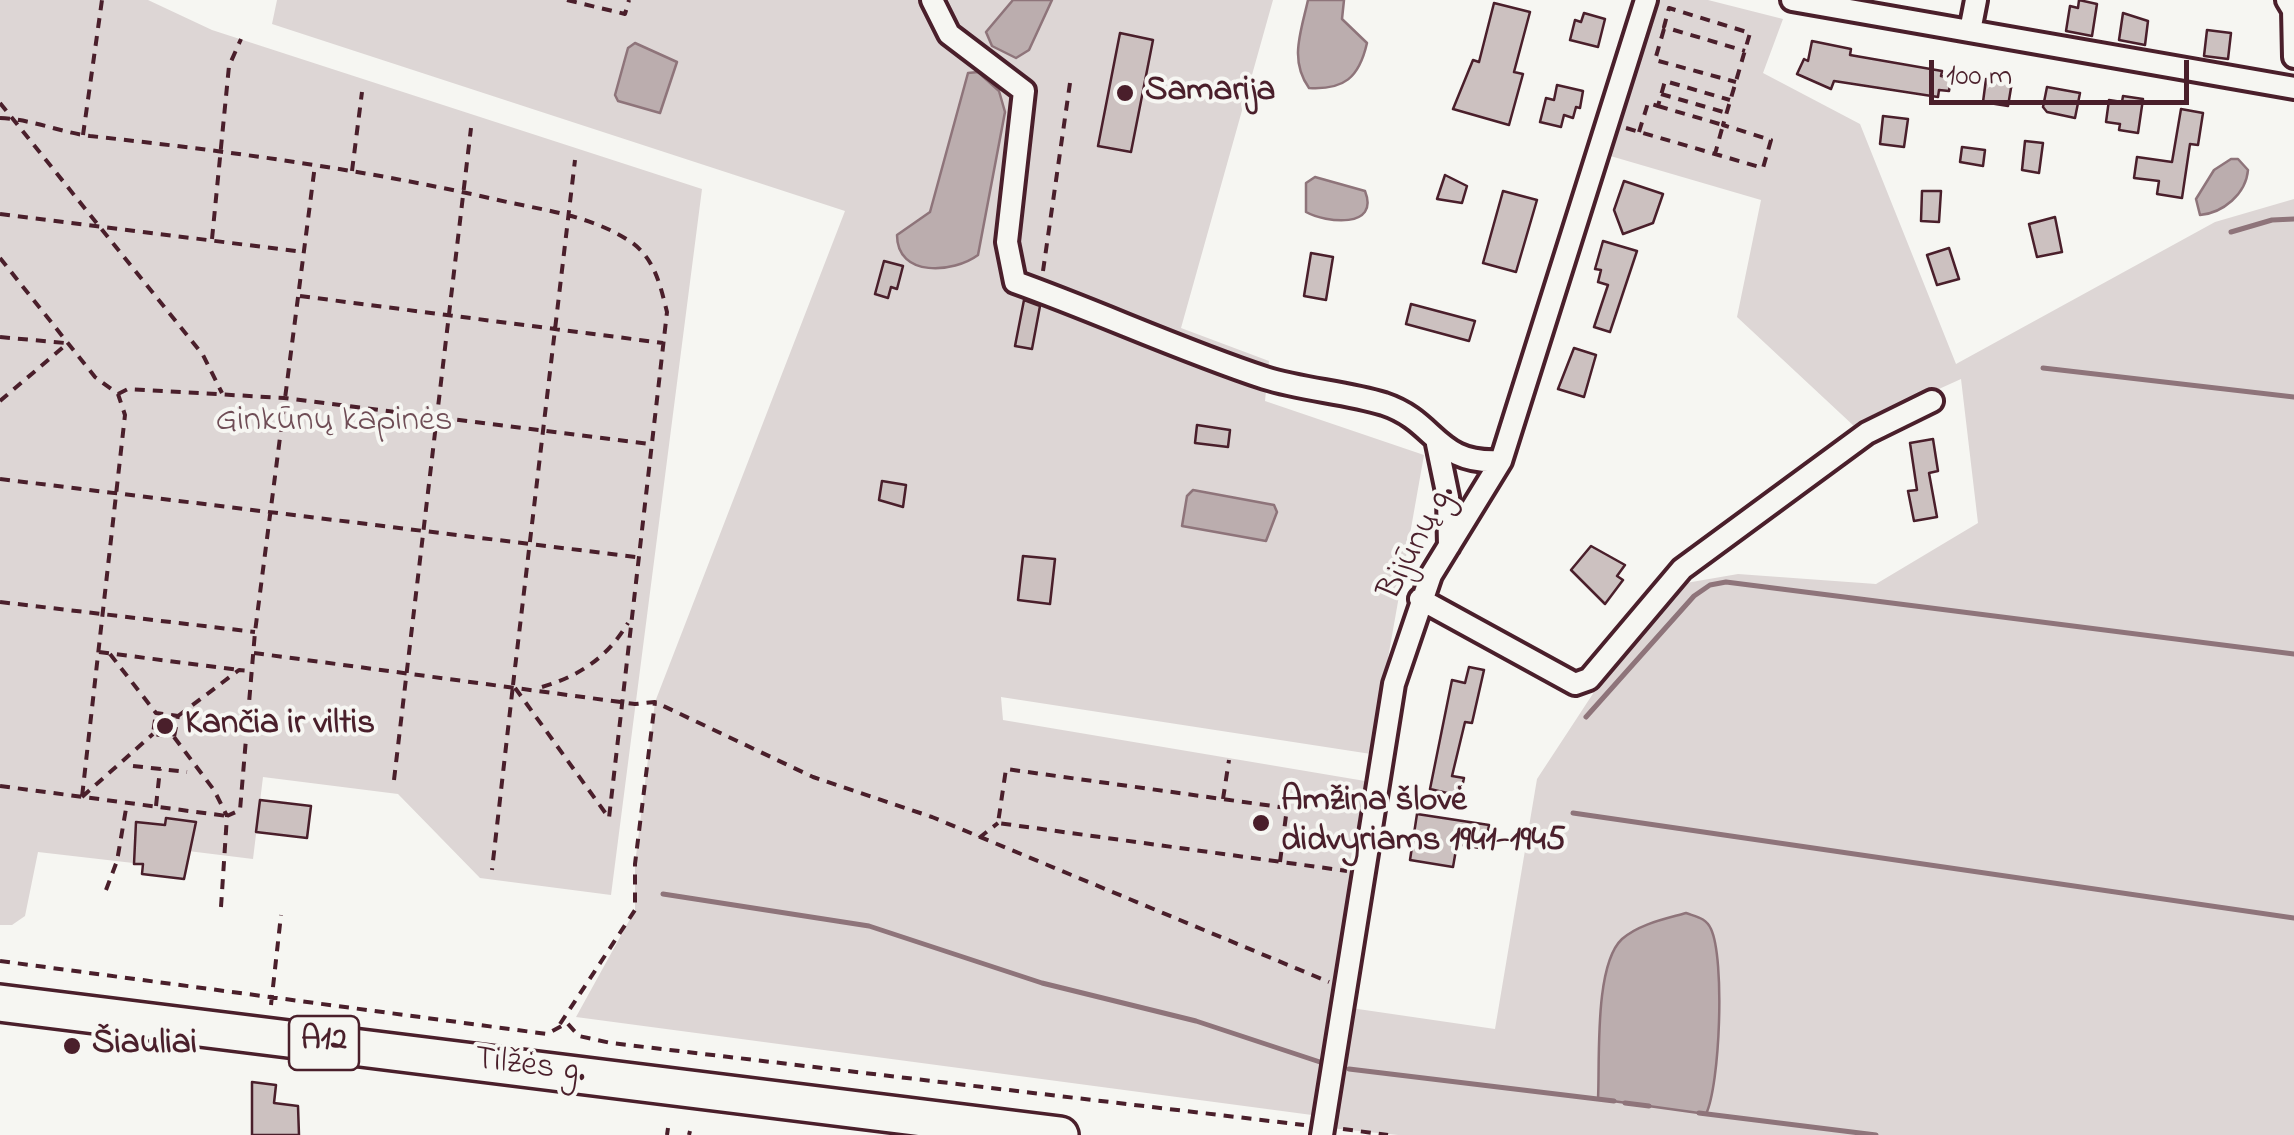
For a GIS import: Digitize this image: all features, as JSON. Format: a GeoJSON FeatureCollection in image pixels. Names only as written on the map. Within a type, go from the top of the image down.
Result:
{"type":"FeatureCollection","features":[{"type":"Feature","properties":{"kind":"highway","name":"Tilžės g."},"geometry":{"type":"LineString","coordinates":[[0,1005],[1060,1135]]}},
{"type":"Feature","properties":{"kind":"street"},"geometry":{"type":"LineString","coordinates":[[932,0],[949,34],[1024,91],[1007,242],[1015,282],[1265,378],[1383,404],[1420,420],[1437,444],[1448,498],[1449,548]]}},
{"type":"Feature","properties":{"kind":"street","name":"Bijūnų g."},"geometry":{"type":"LineString","coordinates":[[1322,1131],[1394,684],[1420,598],[1501,461],[1646,0]]}},
{"type":"Feature","properties":{"kind":"street"},"geometry":{"type":"LineString","coordinates":[[1792,0],[2294,88]]}},
{"type":"Feature","properties":{"kind":"street"},"geometry":{"type":"LineString","coordinates":[[1970,31],[1976,0]]}},
{"type":"Feature","properties":{"kind":"street"},"geometry":{"type":"LineString","coordinates":[[2287,0],[2292,10],[2294,57]]}},
{"type":"Feature","properties":{"kind":"street"},"geometry":{"type":"LineString","coordinates":[[1420,598],[1575,684],[1589,678],[1682,569],[1867,433],[1932,402]]}},
{"type":"Feature","properties":{"kind":"street"},"geometry":{"type":"LineString","coordinates":[[1437,444],[1472,462],[1501,461]]}},
{"type":"Feature","properties":{"kind":"path"},"geometry":{"type":"LineString","coordinates":[[83,135],[102,0]]}},
{"type":"Feature","properties":{"kind":"path"},"geometry":{"type":"LineString","coordinates":[[566,0],[626,14],[629,0]]}},
{"type":"Feature","properties":{"kind":"path"},"geometry":{"type":"LineString","coordinates":[[1714,154],[1736,82],[1750,32],[1668,8],[1655,60],[1736,82]]}},
{"type":"Feature","properties":{"kind":"path"},"geometry":{"type":"LineString","coordinates":[[1664,27],[1745,50]]}},
{"type":"Feature","properties":{"kind":"path"},"geometry":{"type":"LineString","coordinates":[[212,239],[229,66],[241,39]]}},
{"type":"Feature","properties":{"kind":"path"},"geometry":{"type":"LineString","coordinates":[[1658,106],[1665,81],[1730,100]]}},
{"type":"Feature","properties":{"kind":"path"},"geometry":{"type":"LineString","coordinates":[[1040,291],[1070,84]]}},
{"type":"Feature","properties":{"kind":"path"},"geometry":{"type":"LineString","coordinates":[[352,171],[362,92]]}},
{"type":"Feature","properties":{"kind":"path"},"geometry":{"type":"LineString","coordinates":[[1661,94],[1726,113]]}},
{"type":"Feature","properties":{"kind":"path"},"geometry":{"type":"LineString","coordinates":[[0,103],[203,354],[222,393]]}},
{"type":"Feature","properties":{"kind":"path"},"geometry":{"type":"LineString","coordinates":[[1608,122],[1640,132],[1714,154],[1763,168],[1771,140],[1648,104],[1640,132]]}},
{"type":"Feature","properties":{"kind":"path"},"geometry":{"type":"LineString","coordinates":[[0,118],[83,135],[222,150],[464,192],[595,222],[632,242],[646,256],[658,274],[667,312],[636,557],[610,818],[513,685]]}},
{"type":"Feature","properties":{"kind":"path"},"geometry":{"type":"LineString","coordinates":[[394,780],[471,128]]}},
{"type":"Feature","properties":{"kind":"path"},"geometry":{"type":"LineString","coordinates":[[492,870],[575,160]]}},
{"type":"Feature","properties":{"kind":"path"},"geometry":{"type":"LineString","coordinates":[[0,786],[227,816],[240,810],[255,632],[315,165]]}},
{"type":"Feature","properties":{"kind":"path"},"geometry":{"type":"LineString","coordinates":[[0,214],[303,252]]}},
{"type":"Feature","properties":{"kind":"path"},"geometry":{"type":"LineString","coordinates":[[0,258],[95,377],[118,394],[124,416],[82,797]]}},
{"type":"Feature","properties":{"kind":"path"},"geometry":{"type":"LineString","coordinates":[[300,296],[662,343]]}},
{"type":"Feature","properties":{"kind":"path"},"geometry":{"type":"LineString","coordinates":[[0,337],[68,343]]}},
{"type":"Feature","properties":{"kind":"path"},"geometry":{"type":"LineString","coordinates":[[0,401],[68,343]]}},
{"type":"Feature","properties":{"kind":"path"},"geometry":{"type":"LineString","coordinates":[[118,394],[128,389],[284,398],[649,444]]}},
{"type":"Feature","properties":{"kind":"path"},"geometry":{"type":"LineString","coordinates":[[0,479],[636,557]]}},
{"type":"Feature","properties":{"kind":"path"},"geometry":{"type":"LineString","coordinates":[[0,602],[255,632]]}},
{"type":"Feature","properties":{"kind":"path"},"geometry":{"type":"LineString","coordinates":[[538,689],[573,678],[597,661],[630,619]]}},
{"type":"Feature","properties":{"kind":"path"},"geometry":{"type":"LineString","coordinates":[[99,652],[252,671]]}},
{"type":"Feature","properties":{"kind":"path"},"geometry":{"type":"LineString","coordinates":[[254,653],[622,701],[655,702],[812,777],[932,818],[1343,988]]}},
{"type":"Feature","properties":{"kind":"path"},"geometry":{"type":"LineString","coordinates":[[110,654],[156,713],[178,716]]}},
{"type":"Feature","properties":{"kind":"path"},"geometry":{"type":"LineString","coordinates":[[174,737],[178,716],[239,670]]}},
{"type":"Feature","properties":{"kind":"path"},"geometry":{"type":"LineString","coordinates":[[0,962],[547,1034],[560,1024],[635,910],[636,864],[655,702]]}},
{"type":"Feature","properties":{"kind":"path"},"geometry":{"type":"LineString","coordinates":[[82,797],[153,734],[156,713]]}},
{"type":"Feature","properties":{"kind":"path"},"geometry":{"type":"LineString","coordinates":[[153,734],[174,737],[214,790],[227,816],[222,908]]}},
{"type":"Feature","properties":{"kind":"path"},"geometry":{"type":"LineString","coordinates":[[1223,799],[1229,760]]}},
{"type":"Feature","properties":{"kind":"path"},"geometry":{"type":"LineString","coordinates":[[133,766],[187,772]]}},
{"type":"Feature","properties":{"kind":"path"},"geometry":{"type":"LineString","coordinates":[[156,806],[160,768]]}},
{"type":"Feature","properties":{"kind":"path"},"geometry":{"type":"LineString","coordinates":[[978,838],[998,823],[1006,769],[1287,808],[1280,862]]}},
{"type":"Feature","properties":{"kind":"path"},"geometry":{"type":"LineString","coordinates":[[106,890],[117,861],[128,802]]}},
{"type":"Feature","properties":{"kind":"path"},"geometry":{"type":"LineString","coordinates":[[998,823],[1362,873]]}},
{"type":"Feature","properties":{"kind":"path"},"geometry":{"type":"LineString","coordinates":[[271,1006],[281,915]]}},
{"type":"Feature","properties":{"kind":"path"},"geometry":{"type":"LineString","coordinates":[[560,1024],[568,1023],[588,1040],[611,1044],[1322,1131],[1388,1135]]}},
{"type":"Feature","properties":{"kind":"path"},"geometry":{"type":"LineString","coordinates":[[667,1135],[668,1128]]}},
{"type":"Feature","properties":{"kind":"green space","name":"Ginkūnų kapinės"},"geometry":{"type":"Polygon","coordinates":[[[0,0],[148,0],[212,30],[702,189],[611,895],[480,878],[398,794],[263,777],[253,859],[188,851],[184,879],[142,874],[142,864],[38,852],[25,916],[12,925],[0,925],[0,0]]]}},
{"type":"Feature","properties":{"kind":"green space"},"geometry":{"type":"Polygon","coordinates":[[[277,0],[1273,0],[1181,328],[1269,361],[1265,401],[1424,455],[1371,754],[1001,697],[1003,720],[1365,781],[1312,1115],[576,1017],[635,910],[635,864],[655,702],[845,211],[272,24],[277,0]]]}},
{"type":"Feature","properties":{"kind":"green space"},"geometry":{"type":"Polygon","coordinates":[[[1657,0],[1708,0],[1783,19],[1763,73],[1860,124],[1956,364],[2215,222],[2294,199],[2294,1135],[1398,1135],[1330,1128],[1351,1008],[1495,1029],[1537,779],[1617,657],[1686,583],[1738,574],[1876,584],[1978,523],[1961,379],[1855,427],[1737,317],[1761,200],[1607,155],[1657,0]]]}},
{"type":"Feature","properties":{"kind":"shaded area"},"geometry":{"type":"Polygon","coordinates":[[[1013,0],[1052,0],[1029,50],[1016,58],[992,46],[986,32],[1013,0]]]}},
{"type":"Feature","properties":{"kind":"shaded area"},"geometry":{"type":"Polygon","coordinates":[[[1308,0],[1344,0],[1342,19],[1367,43],[1354,73],[1332,87],[1309,88],[1299,67],[1298,46],[1308,0]]]}},
{"type":"Feature","properties":{"kind":"shaded area"},"geometry":{"type":"Polygon","coordinates":[[[635,43],[677,62],[660,113],[618,101],[615,95],[628,48],[635,43]]]}},
{"type":"Feature","properties":{"kind":"shaded area"},"geometry":{"type":"Polygon","coordinates":[[[978,72],[999,91],[1005,112],[978,255],[955,266],[916,265],[899,249],[897,235],[930,212],[968,73],[978,72]]]}},
{"type":"Feature","properties":{"kind":"shaded area"},"geometry":{"type":"Polygon","coordinates":[[[2238,159],[2248,170],[2243,187],[2225,206],[2200,215],[2196,199],[2214,170],[2238,159]]]}},
{"type":"Feature","properties":{"kind":"shaded area"},"geometry":{"type":"Polygon","coordinates":[[[1315,177],[1365,191],[1365,212],[1349,220],[1337,220],[1306,212],[1306,183],[1315,177]]]}},
{"type":"Feature","properties":{"kind":"shaded area"},"geometry":{"type":"Polygon","coordinates":[[[1193,490],[1274,505],[1277,512],[1266,541],[1182,526],[1187,496],[1193,490]]]}},
{"type":"Feature","properties":{"kind":"shaded area"},"geometry":{"type":"Polygon","coordinates":[[[1686,913],[1709,925],[1718,966],[1715,1077],[1706,1114],[1598,1099],[1603,991],[1613,952],[1636,929],[1686,913]]]}},
{"type":"Feature","properties":{"kind":"building"},"geometry":{"type":"Polygon","coordinates":[[[2079,0],[2097,4],[2092,36],[2066,31],[2070,6],[2078,8],[2079,0]]]}},
{"type":"Feature","properties":{"kind":"building"},"geometry":{"type":"Polygon","coordinates":[[[1494,3],[1530,12],[1514,72],[1523,74],[1509,125],[1453,109],[1473,60],[1479,62],[1494,3]]]}},
{"type":"Feature","properties":{"kind":"building"},"geometry":{"type":"Polygon","coordinates":[[[1584,13],[1605,19],[1598,47],[1570,40],[1575,20],[1581,22],[1584,13]]]}},
{"type":"Feature","properties":{"kind":"building"},"geometry":{"type":"Polygon","coordinates":[[[2123,13],[2148,21],[2145,45],[2119,40],[2123,13]]]}},
{"type":"Feature","properties":{"kind":"building"},"geometry":{"type":"Polygon","coordinates":[[[2207,30],[2231,33],[2228,59],[2204,56],[2207,30]]]}},
{"type":"Feature","properties":{"kind":"building","name":"Samarija"},"geometry":{"type":"Polygon","coordinates":[[[1120,33],[1153,40],[1131,152],[1098,146],[1120,33]]]}},
{"type":"Feature","properties":{"kind":"building"},"geometry":{"type":"Polygon","coordinates":[[[1812,41],[1851,49],[1850,55],[1942,71],[1941,76],[1951,78],[1949,91],[1939,90],[1938,97],[1834,81],[1831,89],[1797,74],[1804,59],[1808,61],[1812,41]]]}},
{"type":"Feature","properties":{"kind":"building"},"geometry":{"type":"Polygon","coordinates":[[[1986,79],[2012,82],[2008,106],[1983,102],[1986,79]]]}},
{"type":"Feature","properties":{"kind":"building"},"geometry":{"type":"Polygon","coordinates":[[[1557,85],[1583,91],[1580,108],[1576,107],[1573,118],[1564,115],[1561,127],[1540,122],[1546,98],[1554,100],[1557,85]]]}},
{"type":"Feature","properties":{"kind":"building"},"geometry":{"type":"Polygon","coordinates":[[[2047,87],[2080,93],[2075,118],[2047,112],[2043,107],[2047,87]]]}},
{"type":"Feature","properties":{"kind":"building"},"geometry":{"type":"Polygon","coordinates":[[[2123,96],[2143,99],[2138,133],[2119,130],[2120,124],[2106,122],[2109,100],[2122,102],[2123,96]]]}},
{"type":"Feature","properties":{"kind":"building"},"geometry":{"type":"Polygon","coordinates":[[[2181,109],[2203,113],[2198,145],[2190,144],[2182,198],[2157,194],[2159,181],[2134,178],[2137,157],[2172,162],[2181,109]]]}},
{"type":"Feature","properties":{"kind":"building"},"geometry":{"type":"Polygon","coordinates":[[[1883,116],[1908,119],[1904,147],[1880,144],[1883,116]]]}},
{"type":"Feature","properties":{"kind":"building"},"geometry":{"type":"Polygon","coordinates":[[[2025,141],[2043,143],[2039,173],[2022,170],[2025,141]]]}},
{"type":"Feature","properties":{"kind":"building"},"geometry":{"type":"Polygon","coordinates":[[[1962,147],[1985,150],[1983,166],[1960,162],[1962,147]]]}},
{"type":"Feature","properties":{"kind":"building"},"geometry":{"type":"Polygon","coordinates":[[[1445,175],[1467,186],[1462,203],[1437,199],[1445,175]]]}},
{"type":"Feature","properties":{"kind":"building"},"geometry":{"type":"Polygon","coordinates":[[[1624,181],[1663,194],[1653,223],[1623,234],[1614,210],[1624,181]]]}},
{"type":"Feature","properties":{"kind":"building"},"geometry":{"type":"Polygon","coordinates":[[[1503,191],[1537,200],[1516,272],[1483,263],[1503,191]]]}},
{"type":"Feature","properties":{"kind":"building"},"geometry":{"type":"Polygon","coordinates":[[[1922,191],[1941,191],[1939,222],[1921,221],[1922,191]]]}},
{"type":"Feature","properties":{"kind":"building"},"geometry":{"type":"Polygon","coordinates":[[[2055,217],[2062,252],[2037,257],[2029,224],[2055,217]]]}},
{"type":"Feature","properties":{"kind":"building"},"geometry":{"type":"Polygon","coordinates":[[[1603,241],[1637,251],[1610,332],[1594,327],[1608,285],[1598,282],[1601,270],[1595,269],[1603,241]]]}},
{"type":"Feature","properties":{"kind":"building"},"geometry":{"type":"Polygon","coordinates":[[[1949,248],[1959,279],[1937,285],[1927,255],[1949,248]]]}},
{"type":"Feature","properties":{"kind":"building"},"geometry":{"type":"Polygon","coordinates":[[[1311,253],[1333,257],[1326,300],[1304,296],[1311,253]]]}},
{"type":"Feature","properties":{"kind":"building"},"geometry":{"type":"Polygon","coordinates":[[[884,261],[903,266],[897,289],[891,287],[888,298],[875,294],[884,261]]]}},
{"type":"Feature","properties":{"kind":"building"},"geometry":{"type":"Polygon","coordinates":[[[1024,300],[1040,306],[1032,349],[1015,346],[1024,300]]]}},
{"type":"Feature","properties":{"kind":"building"},"geometry":{"type":"Polygon","coordinates":[[[1411,304],[1475,321],[1469,341],[1406,324],[1411,304]]]}},
{"type":"Feature","properties":{"kind":"building"},"geometry":{"type":"Polygon","coordinates":[[[1574,348],[1596,355],[1584,397],[1558,389],[1574,348]]]}},
{"type":"Feature","properties":{"kind":"building"},"geometry":{"type":"Polygon","coordinates":[[[1197,425],[1230,430],[1228,447],[1195,443],[1197,425]]]}},
{"type":"Feature","properties":{"kind":"building"},"geometry":{"type":"Polygon","coordinates":[[[1933,439],[1938,471],[1929,473],[1937,517],[1914,521],[1908,491],[1917,490],[1910,443],[1933,439]]]}},
{"type":"Feature","properties":{"kind":"building"},"geometry":{"type":"Polygon","coordinates":[[[882,481],[906,485],[903,507],[879,500],[882,481]]]}},
{"type":"Feature","properties":{"kind":"building"},"geometry":{"type":"Polygon","coordinates":[[[1591,546],[1625,565],[1617,576],[1623,580],[1605,604],[1571,570],[1591,546]]]}},
{"type":"Feature","properties":{"kind":"building"},"geometry":{"type":"Polygon","coordinates":[[[1023,556],[1055,559],[1050,604],[1018,600],[1023,556]]]}},
{"type":"Feature","properties":{"kind":"building"},"geometry":{"type":"Polygon","coordinates":[[[1469,667],[1484,670],[1472,723],[1465,722],[1452,776],[1464,778],[1460,796],[1430,789],[1452,680],[1465,683],[1469,667]]]}},
{"type":"Feature","properties":{"kind":"building"},"geometry":{"type":"Polygon","coordinates":[[[260,800],[311,806],[307,838],[256,832],[260,800]]]}},
{"type":"Feature","properties":{"kind":"building"},"geometry":{"type":"Polygon","coordinates":[[[1417,814],[1489,825],[1485,849],[1457,844],[1453,867],[1410,860],[1417,814]]]}},
{"type":"Feature","properties":{"kind":"building"},"geometry":{"type":"Polygon","coordinates":[[[166,818],[196,822],[184,879],[142,874],[143,864],[134,864],[136,822],[165,825],[166,818]]]}},
{"type":"Feature","properties":{"kind":"building"},"geometry":{"type":"Polygon","coordinates":[[[252,1082],[276,1085],[274,1103],[298,1106],[299,1135],[252,1135],[252,1082]]]}},
{"type":"Feature","properties":{"kind":"waterway"},"geometry":{"type":"LineString","coordinates":[[2231,232],[2272,220],[2294,219]]}},
{"type":"Feature","properties":{"kind":"waterway"},"geometry":{"type":"LineString","coordinates":[[2043,368],[2294,397]]}},
{"type":"Feature","properties":{"kind":"waterway"},"geometry":{"type":"LineString","coordinates":[[1586,717],[1694,596],[1710,585],[1726,582],[2294,654]]}},
{"type":"Feature","properties":{"kind":"waterway"},"geometry":{"type":"LineString","coordinates":[[1573,813],[2294,918]]}},
{"type":"Feature","properties":{"kind":"waterway"},"geometry":{"type":"LineString","coordinates":[[663,894],[869,926],[1042,983],[1196,1021],[1323,1063]]}},
{"type":"Feature","properties":{"kind":"waterway"},"geometry":{"type":"LineString","coordinates":[[1349,1069],[1614,1101]]}},
{"type":"Feature","properties":{"kind":"waterway"},"geometry":{"type":"LineString","coordinates":[[1625,1103],[1649,1106]]}},
{"type":"Feature","properties":{"kind":"waterway"},"geometry":{"type":"LineString","coordinates":[[1699,1113],[1876,1135]]}},
{"type":"Feature","properties":{"kind":"place","name":"Samarija"},"geometry":{"type":"Point","coordinates":[1125,93]}},
{"type":"Feature","properties":{"kind":"place","name":"Kančia ir viltis"},"geometry":{"type":"Point","coordinates":[165,726]}},
{"type":"Feature","properties":{"kind":"place","name":"Amžina šlovė didvyriams 1941-1945"},"geometry":{"type":"Point","coordinates":[1261,823]}},
{"type":"Feature","properties":{"kind":"place","name":"Šiauliai"},"geometry":{"type":"Point","coordinates":[72,1046]}}]}
